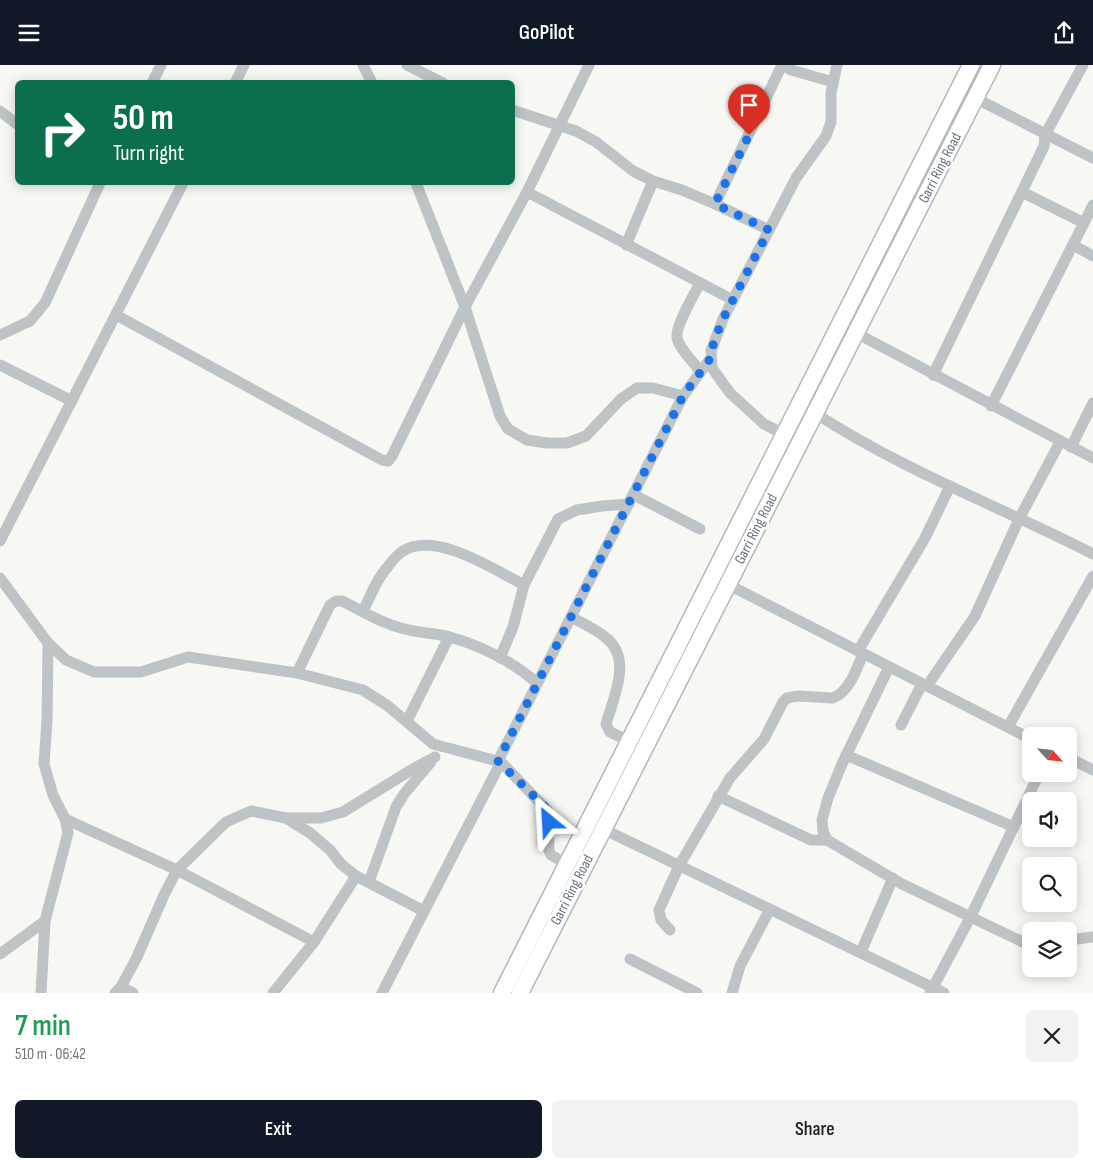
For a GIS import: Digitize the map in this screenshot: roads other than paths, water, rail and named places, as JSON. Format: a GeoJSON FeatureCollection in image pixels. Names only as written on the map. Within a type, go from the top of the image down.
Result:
{"type":"FeatureCollection","features":[{"type":"Feature","properties":{"kind":"highway","name":"Garri Ring Road"},"geometry":{"type":"LineString","coordinates":[[502,993],[971,65]]}},
{"type":"Feature","properties":{"kind":"highway","name":"Garri Ring Road"},"geometry":{"type":"LineString","coordinates":[[520,993],[992,65]]}},
{"type":"Feature","properties":{"kind":"highway"},"geometry":{"type":"LineString","coordinates":[[929,145],[947,154]]}},
{"type":"Feature","properties":{"kind":"street"},"geometry":{"type":"LineString","coordinates":[[154,80],[161,65]]}},
{"type":"Feature","properties":{"kind":"street"},"geometry":{"type":"LineString","coordinates":[[236,80],[244,65]]}},
{"type":"Feature","properties":{"kind":"street"},"geometry":{"type":"LineString","coordinates":[[362,65],[370,80]]}},
{"type":"Feature","properties":{"kind":"street"},"geometry":{"type":"LineString","coordinates":[[407,65],[437,80]]}},
{"type":"Feature","properties":{"kind":"street"},"geometry":{"type":"LineString","coordinates":[[116,315],[382,460],[388,461],[465,307],[527,192],[589,65]]}},
{"type":"Feature","properties":{"kind":"street"},"geometry":{"type":"LineString","coordinates":[[715,204],[783,65],[790,70],[833,82]]}},
{"type":"Feature","properties":{"kind":"street"},"geometry":{"type":"LineString","coordinates":[[784,434],[764,424],[730,393],[712,368],[710,359],[714,341],[733,300],[796,178],[826,136],[832,122],[833,82],[837,65]]}},
{"type":"Feature","properties":{"kind":"street"},"geometry":{"type":"LineString","coordinates":[[933,375],[1044,146],[1045,135],[1083,65]]}},
{"type":"Feature","properties":{"kind":"street"},"geometry":{"type":"LineString","coordinates":[[975,98],[1093,158]]}},
{"type":"Feature","properties":{"kind":"street"},"geometry":{"type":"LineString","coordinates":[[0,111],[15,123]]}},
{"type":"Feature","properties":{"kind":"street"},"geometry":{"type":"LineString","coordinates":[[515,111],[560,124],[596,142],[633,171],[653,181],[682,190],[715,204],[769,230]]}},
{"type":"Feature","properties":{"kind":"street"},"geometry":{"type":"LineString","coordinates":[[626,245],[653,181]]}},
{"type":"Feature","properties":{"kind":"street"},"geometry":{"type":"LineString","coordinates":[[0,335],[30,321],[45,303],[99,185]]}},
{"type":"Feature","properties":{"kind":"street"},"geometry":{"type":"LineString","coordinates":[[0,541],[181,185]]}},
{"type":"Feature","properties":{"kind":"street"},"geometry":{"type":"LineString","coordinates":[[417,185],[465,307],[500,416],[508,429],[527,439],[547,443],[567,443],[586,436],[621,399],[637,388],[654,388],[683,396]]}},
{"type":"Feature","properties":{"kind":"street"},"geometry":{"type":"LineString","coordinates":[[527,192],[733,300]]}},
{"type":"Feature","properties":{"kind":"street"},"geometry":{"type":"LineString","coordinates":[[1022,192],[1084,223]]}},
{"type":"Feature","properties":{"kind":"street"},"geometry":{"type":"LineString","coordinates":[[991,406],[1093,205]]}},
{"type":"Feature","properties":{"kind":"street"},"geometry":{"type":"LineString","coordinates":[[1073,245],[1093,256]]}},
{"type":"Feature","properties":{"kind":"street"},"geometry":{"type":"LineString","coordinates":[[700,283],[681,322],[677,337],[681,347],[700,371]]}},
{"type":"Feature","properties":{"kind":"street"},"geometry":{"type":"LineString","coordinates":[[856,333],[1093,459]]}},
{"type":"Feature","properties":{"kind":"street"},"geometry":{"type":"LineString","coordinates":[[382,993],[683,396],[710,359]]}},
{"type":"Feature","properties":{"kind":"street"},"geometry":{"type":"LineString","coordinates":[[0,365],[72,401]]}},
{"type":"Feature","properties":{"kind":"street"},"geometry":{"type":"LineString","coordinates":[[902,725],[925,685],[974,616],[1019,519],[1093,403]]}},
{"type":"Feature","properties":{"kind":"street"},"geometry":{"type":"LineString","coordinates":[[815,413],[842,431],[950,486],[1093,554]]}},
{"type":"Feature","properties":{"kind":"street"},"geometry":{"type":"LineString","coordinates":[[670,930],[661,920],[659,910],[678,866],[718,796],[739,765],[751,755],[764,739],[783,702],[793,696],[837,697],[849,684],[861,653],[925,538],[950,486]]}},
{"type":"Feature","properties":{"kind":"street"},"geometry":{"type":"LineString","coordinates":[[500,658],[513,627],[524,585],[558,519],[577,510],[631,499],[700,529]]}},
{"type":"Feature","properties":{"kind":"street"},"geometry":{"type":"LineString","coordinates":[[0,514],[12,519]]}},
{"type":"Feature","properties":{"kind":"street"},"geometry":{"type":"LineString","coordinates":[[363,611],[385,569],[403,551],[420,545],[439,546],[460,553],[524,585]]}},
{"type":"Feature","properties":{"kind":"street"},"geometry":{"type":"LineString","coordinates":[[1008,727],[1093,576]]}},
{"type":"Feature","properties":{"kind":"street"},"geometry":{"type":"LineString","coordinates":[[0,578],[48,643],[66,660],[94,672],[141,672],[188,657],[297,673],[363,690],[374,695],[433,744],[500,761],[545,807],[549,822],[549,851],[551,855],[567,864]]}},
{"type":"Feature","properties":{"kind":"street"},"geometry":{"type":"LineString","coordinates":[[727,584],[1022,734]]}},
{"type":"Feature","properties":{"kind":"street"},"geometry":{"type":"LineString","coordinates":[[297,673],[330,605],[336,601],[342,601],[405,629],[449,637],[471,644],[521,669],[537,683]]}},
{"type":"Feature","properties":{"kind":"street"},"geometry":{"type":"LineString","coordinates":[[572,617],[605,636],[617,648],[620,667],[618,686],[606,724],[610,732],[629,741]]}},
{"type":"Feature","properties":{"kind":"street"},"geometry":{"type":"LineString","coordinates":[[407,721],[449,637]]}},
{"type":"Feature","properties":{"kind":"street"},"geometry":{"type":"LineString","coordinates":[[42,993],[45,921],[68,833],[65,819],[53,795],[44,765],[47,721],[48,643]]}},
{"type":"Feature","properties":{"kind":"street"},"geometry":{"type":"LineString","coordinates":[[827,840],[823,831],[822,820],[828,798],[846,755],[889,667]]}},
{"type":"Feature","properties":{"kind":"street"},"geometry":{"type":"LineString","coordinates":[[370,882],[396,807],[404,794],[445,748]]}},
{"type":"Feature","properties":{"kind":"street"},"geometry":{"type":"LineString","coordinates":[[846,755],[1014,827]]}},
{"type":"Feature","properties":{"kind":"street"},"geometry":{"type":"LineString","coordinates":[[133,993],[118,990],[177,870],[226,822],[251,811],[286,819],[321,818],[343,811],[435,757]]}},
{"type":"Feature","properties":{"kind":"street"},"geometry":{"type":"LineString","coordinates":[[1078,762],[1093,770]]}},
{"type":"Feature","properties":{"kind":"street"},"geometry":{"type":"LineString","coordinates":[[932,990],[1036,783]]}},
{"type":"Feature","properties":{"kind":"street"},"geometry":{"type":"LineString","coordinates":[[718,796],[811,840],[827,840],[893,878],[1022,941]]}},
{"type":"Feature","properties":{"kind":"street"},"geometry":{"type":"LineString","coordinates":[[65,819],[177,870],[314,942]]}},
{"type":"Feature","properties":{"kind":"street"},"geometry":{"type":"LineString","coordinates":[[286,819],[310,833],[330,850],[341,864],[356,875],[424,911]]}},
{"type":"Feature","properties":{"kind":"street"},"geometry":{"type":"LineString","coordinates":[[603,829],[861,952],[932,990],[944,993]]}},
{"type":"Feature","properties":{"kind":"street"},"geometry":{"type":"LineString","coordinates":[[273,993],[314,942],[356,875]]}},
{"type":"Feature","properties":{"kind":"street"},"geometry":{"type":"LineString","coordinates":[[861,952],[893,878]]}},
{"type":"Feature","properties":{"kind":"street"},"geometry":{"type":"LineString","coordinates":[[732,993],[740,966],[770,909]]}},
{"type":"Feature","properties":{"kind":"street"},"geometry":{"type":"LineString","coordinates":[[0,953],[45,921]]}},
{"type":"Feature","properties":{"kind":"street"},"geometry":{"type":"LineString","coordinates":[[1077,939],[1093,937]]}},
{"type":"Feature","properties":{"kind":"street"},"geometry":{"type":"LineString","coordinates":[[630,959],[697,993]]}}]}
